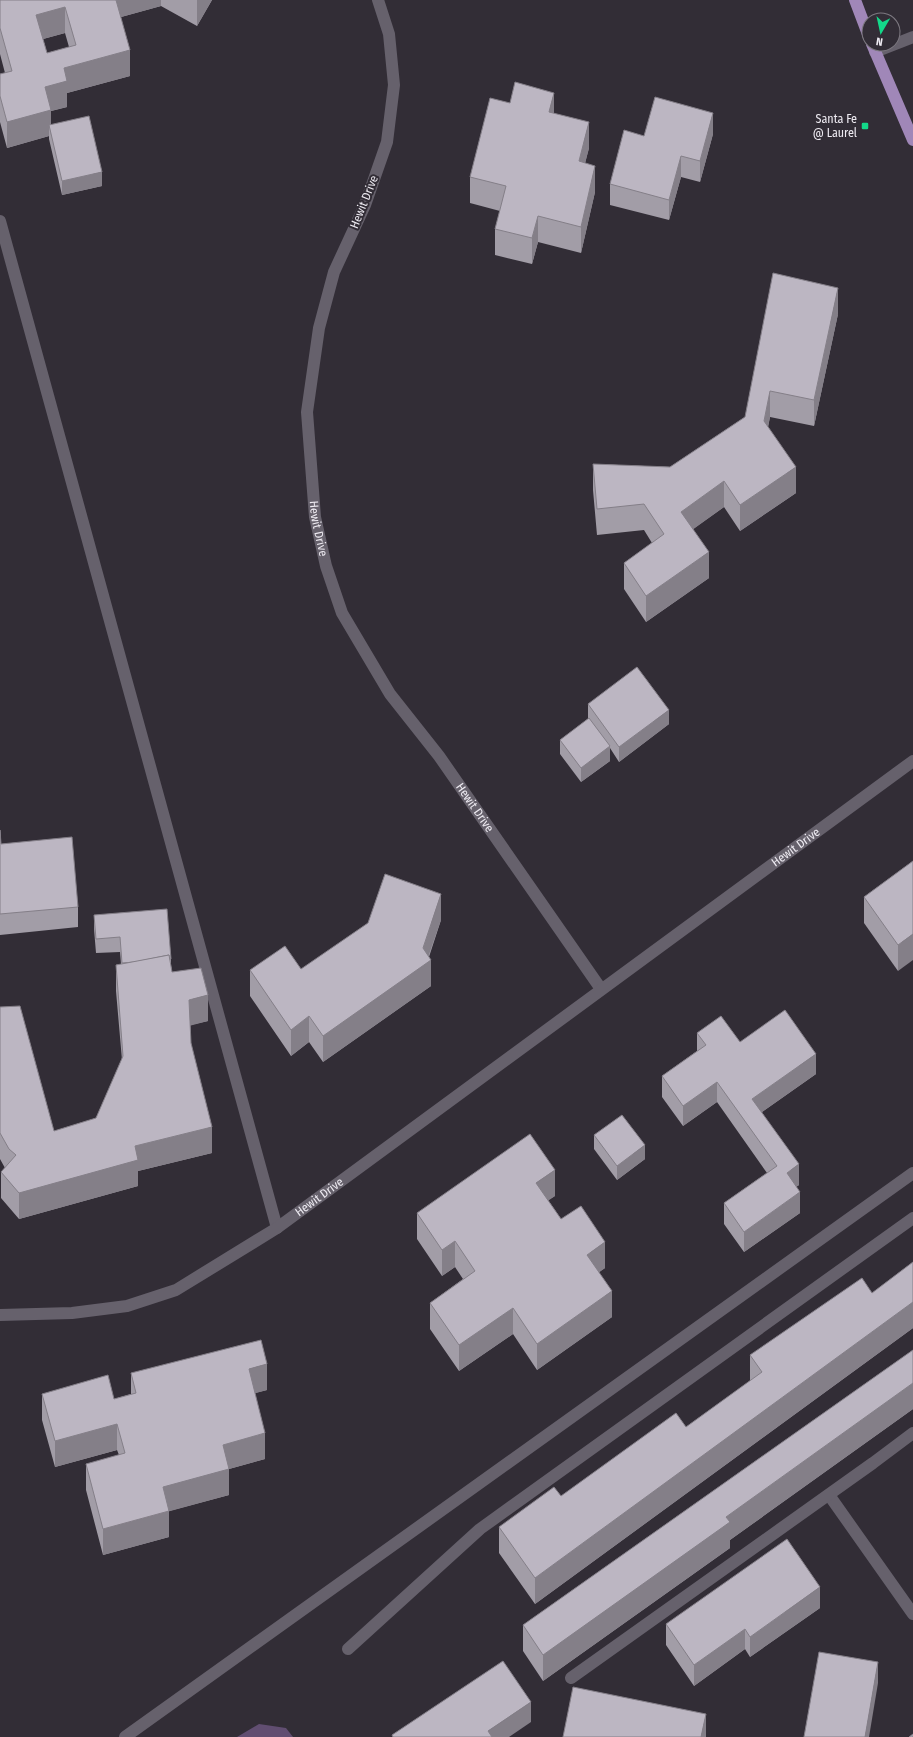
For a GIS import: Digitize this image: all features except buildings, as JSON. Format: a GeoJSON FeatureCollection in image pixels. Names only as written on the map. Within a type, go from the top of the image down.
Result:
{"type":"FeatureCollection","features":[{"type":"Feature","properties":{"kind":"main road"},"geometry":{"type":"LineString","coordinates":[[855,0],[861,16]]}},
{"type":"Feature","properties":{"kind":"main road"},"geometry":{"type":"LineString","coordinates":[[875,52],[913,140]]}},
{"type":"Feature","properties":{"kind":"street","name":"Hewit Drive"},"geometry":{"type":"LineString","coordinates":[[378,0],[389,34],[394,85],[387,142],[364,205],[334,272],[319,328],[307,412],[315,517],[323,552],[342,613],[390,694],[439,756],[601,989]]}},
{"type":"Feature","properties":{"kind":"street"},"geometry":{"type":"LineString","coordinates":[[901,40],[913,36]]}},
{"type":"Feature","properties":{"kind":"street"},"geometry":{"type":"LineString","coordinates":[[0,222],[277,1228]]}},
{"type":"Feature","properties":{"kind":"street","name":"Hewit Drive"},"geometry":{"type":"LineString","coordinates":[[0,1315],[72,1313],[127,1306],[176,1290],[277,1228],[913,761]]}},
{"type":"Feature","properties":{"kind":"street"},"geometry":{"type":"LineString","coordinates":[[125,1737],[913,1173]]}},
{"type":"Feature","properties":{"kind":"street"},"geometry":{"type":"LineString","coordinates":[[348,1649],[480,1529],[913,1218]]}},
{"type":"Feature","properties":{"kind":"street"},"geometry":{"type":"LineString","coordinates":[[571,1678],[829,1495],[913,1433]]}},
{"type":"Feature","properties":{"kind":"street"},"geometry":{"type":"LineString","coordinates":[[829,1495],[913,1614]]}},
{"type":"Feature","properties":{"kind":"shaded area"},"geometry":{"type":"Polygon","coordinates":[[[259,1724],[286,1728],[293,1737],[237,1737],[259,1724]]]}},
{"type":"Feature","properties":{"kind":"place","name":"Santa Fe @ Laurel"},"geometry":{"type":"Point","coordinates":[865,126]}}]}
